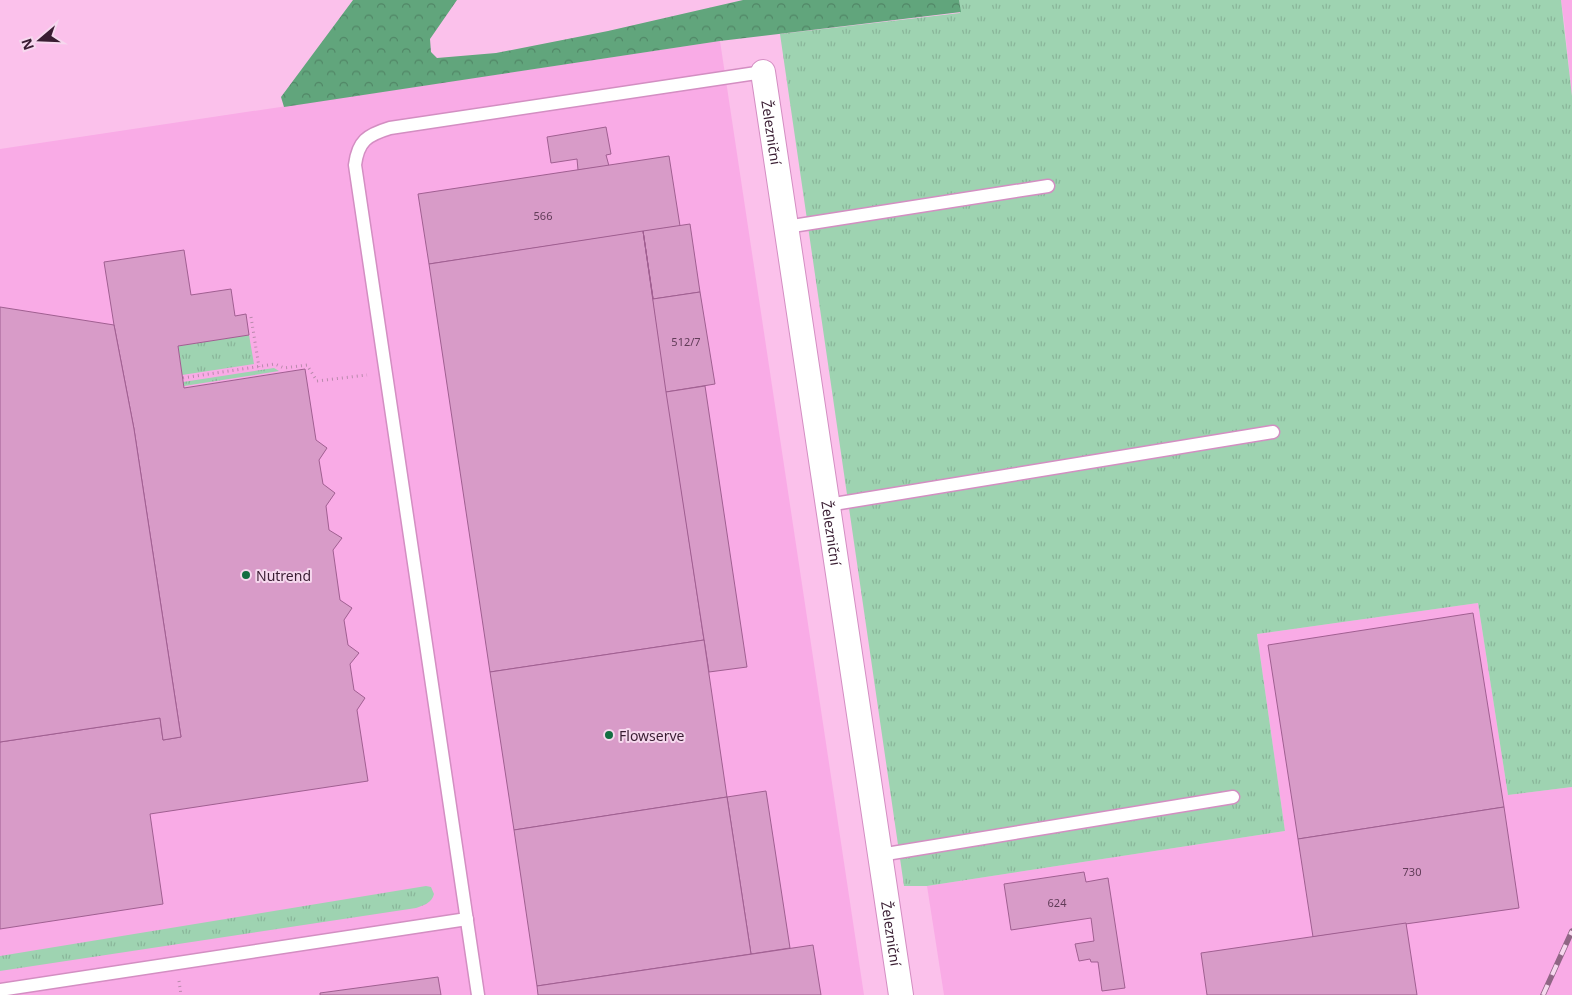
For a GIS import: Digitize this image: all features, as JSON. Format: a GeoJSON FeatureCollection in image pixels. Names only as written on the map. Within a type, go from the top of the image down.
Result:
{"type":"FeatureCollection","features":[{"type":"Feature","properties":{"kind":"street","name":"Železniční"},"geometry":{"type":"LineString","coordinates":[[763,72],[901,995]]}},
{"type":"Feature","properties":{"kind":"lane"},"geometry":{"type":"LineString","coordinates":[[478,995],[357,175],[356,156],[361,144],[368,137],[390,128],[763,72]]}},
{"type":"Feature","properties":{"kind":"lane"},"geometry":{"type":"LineString","coordinates":[[786,228],[1048,186]]}},
{"type":"Feature","properties":{"kind":"lane"},"geometry":{"type":"LineString","coordinates":[[828,505],[1273,432]]}},
{"type":"Feature","properties":{"kind":"lane"},"geometry":{"type":"LineString","coordinates":[[880,855],[1232,797]]}},
{"type":"Feature","properties":{"kind":"lane"},"geometry":{"type":"LineString","coordinates":[[0,990],[467,919]]}},
{"type":"Feature","properties":{"kind":"path"},"geometry":{"type":"LineString","coordinates":[[251,316],[259,366]]}},
{"type":"Feature","properties":{"kind":"path"},"geometry":{"type":"LineString","coordinates":[[183,378],[275,364],[284,368],[307,365],[317,381],[367,375]]}},
{"type":"Feature","properties":{"kind":"path"},"geometry":{"type":"LineString","coordinates":[[178,976],[181,995]]}},
{"type":"Feature","properties":{"kind":"shaded area"},"geometry":{"type":"Polygon","coordinates":[[[1561,0],[1572,0],[1572,96],[1564,21],[1561,0]]]}},
{"type":"Feature","properties":{"kind":"shaded area"},"geometry":{"type":"Polygon","coordinates":[[[720,41],[864,995],[0,995],[0,149],[720,41]]]}},
{"type":"Feature","properties":{"kind":"shaded area"},"geometry":{"type":"Polygon","coordinates":[[[1478,603],[1508,795],[1572,787],[1572,995],[944,995],[927,886],[1285,831],[1257,634],[1478,603]]]}},
{"type":"Feature","properties":{"kind":"green space"},"geometry":{"type":"Polygon","coordinates":[[[353,0],[457,0],[430,39],[431,52],[437,58],[496,53],[608,31],[743,0],[959,0],[961,12],[720,41],[284,107],[281,97],[353,0]]]}},
{"type":"Feature","properties":{"kind":"green space"},"geometry":{"type":"Polygon","coordinates":[[[959,0],[1561,0],[1572,96],[1572,787],[1508,795],[1478,603],[1257,634],[1285,831],[927,886],[904,886],[780,34],[960,13],[959,0]]]}},
{"type":"Feature","properties":{"kind":"green space"},"geometry":{"type":"Polygon","coordinates":[[[249,335],[254,364],[182,375],[178,346],[249,335]]]}},
{"type":"Feature","properties":{"kind":"green space"},"geometry":{"type":"Polygon","coordinates":[[[274,368],[279,371],[184,386],[183,382],[274,368]]]}},
{"type":"Feature","properties":{"kind":"green space"},"geometry":{"type":"Polygon","coordinates":[[[426,886],[431,887],[434,894],[433,897],[427,903],[416,908],[0,971],[0,956],[426,886]]]}},
{"type":"Feature","properties":{"kind":"building"},"geometry":{"type":"Polygon","coordinates":[[[606,127],[611,154],[606,155],[609,166],[578,170],[577,159],[551,163],[547,137],[606,127]]]}},
{"type":"Feature","properties":{"kind":"building"},"geometry":{"type":"Polygon","coordinates":[[[669,156],[680,226],[429,264],[418,194],[669,156]]]}},
{"type":"Feature","properties":{"kind":"building"},"geometry":{"type":"Polygon","coordinates":[[[690,224],[700,292],[653,299],[643,231],[690,224]]]}},
{"type":"Feature","properties":{"kind":"building"},"geometry":{"type":"Polygon","coordinates":[[[643,231],[704,640],[490,672],[429,264],[643,231]]]}},
{"type":"Feature","properties":{"kind":"building"},"geometry":{"type":"Polygon","coordinates":[[[643,231],[653,299],[700,292],[715,384],[666,392],[643,231]]]}},
{"type":"Feature","properties":{"kind":"building","name":"Nutrend"},"geometry":{"type":"Polygon","coordinates":[[[184,250],[191,295],[231,289],[235,316],[246,314],[249,335],[178,346],[184,388],[305,369],[316,440],[327,448],[319,460],[323,484],[335,493],[326,506],[329,530],[342,538],[333,550],[340,600],[352,608],[344,620],[348,645],[359,653],[350,664],[354,690],[365,698],[357,710],[368,781],[150,814],[163,904],[0,929],[0,742],[160,718],[163,740],[181,737],[134,429],[104,262],[184,250]]]}},
{"type":"Feature","properties":{"kind":"building"},"geometry":{"type":"Polygon","coordinates":[[[0,307],[114,325],[134,429],[181,737],[163,740],[160,718],[0,742],[0,307]]]}},
{"type":"Feature","properties":{"kind":"building"},"geometry":{"type":"Polygon","coordinates":[[[705,386],[747,667],[709,672],[666,392],[705,386]]]}},
{"type":"Feature","properties":{"kind":"building"},"geometry":{"type":"Polygon","coordinates":[[[1473,613],[1504,807],[1298,839],[1268,645],[1473,613]]]}},
{"type":"Feature","properties":{"kind":"building","name":"Flowserve"},"geometry":{"type":"Polygon","coordinates":[[[704,640],[727,797],[514,830],[490,672],[704,640]]]}},
{"type":"Feature","properties":{"kind":"building"},"geometry":{"type":"Polygon","coordinates":[[[766,791],[790,948],[751,954],[727,797],[766,791]]]}},
{"type":"Feature","properties":{"kind":"building"},"geometry":{"type":"Polygon","coordinates":[[[727,797],[751,954],[537,986],[514,830],[727,797]]]}},
{"type":"Feature","properties":{"kind":"building"},"geometry":{"type":"Polygon","coordinates":[[[1504,807],[1519,908],[1313,937],[1298,839],[1504,807]]]}},
{"type":"Feature","properties":{"kind":"building"},"geometry":{"type":"Polygon","coordinates":[[[1084,872],[1086,882],[1108,878],[1125,988],[1102,991],[1098,962],[1091,962],[1090,959],[1079,961],[1075,944],[1094,941],[1091,918],[1011,930],[1004,884],[1084,872]]]}},
{"type":"Feature","properties":{"kind":"building"},"geometry":{"type":"Polygon","coordinates":[[[1406,923],[1417,995],[1207,995],[1201,953],[1406,923]]]}},
{"type":"Feature","properties":{"kind":"building"},"geometry":{"type":"Polygon","coordinates":[[[813,945],[821,995],[538,995],[537,986],[813,945]]]}},
{"type":"Feature","properties":{"kind":"building"},"geometry":{"type":"Polygon","coordinates":[[[438,977],[441,995],[320,995],[320,993],[438,977]]]}},
{"type":"Feature","properties":{"kind":"railway"},"geometry":{"type":"LineString","coordinates":[[1543,995],[1572,931]]}},
{"type":"Feature","properties":{"kind":"place","name":"Nutrend"},"geometry":{"type":"Point","coordinates":[246,575]}},
{"type":"Feature","properties":{"kind":"place","name":"Flowserve"},"geometry":{"type":"Point","coordinates":[609,735]}}]}
